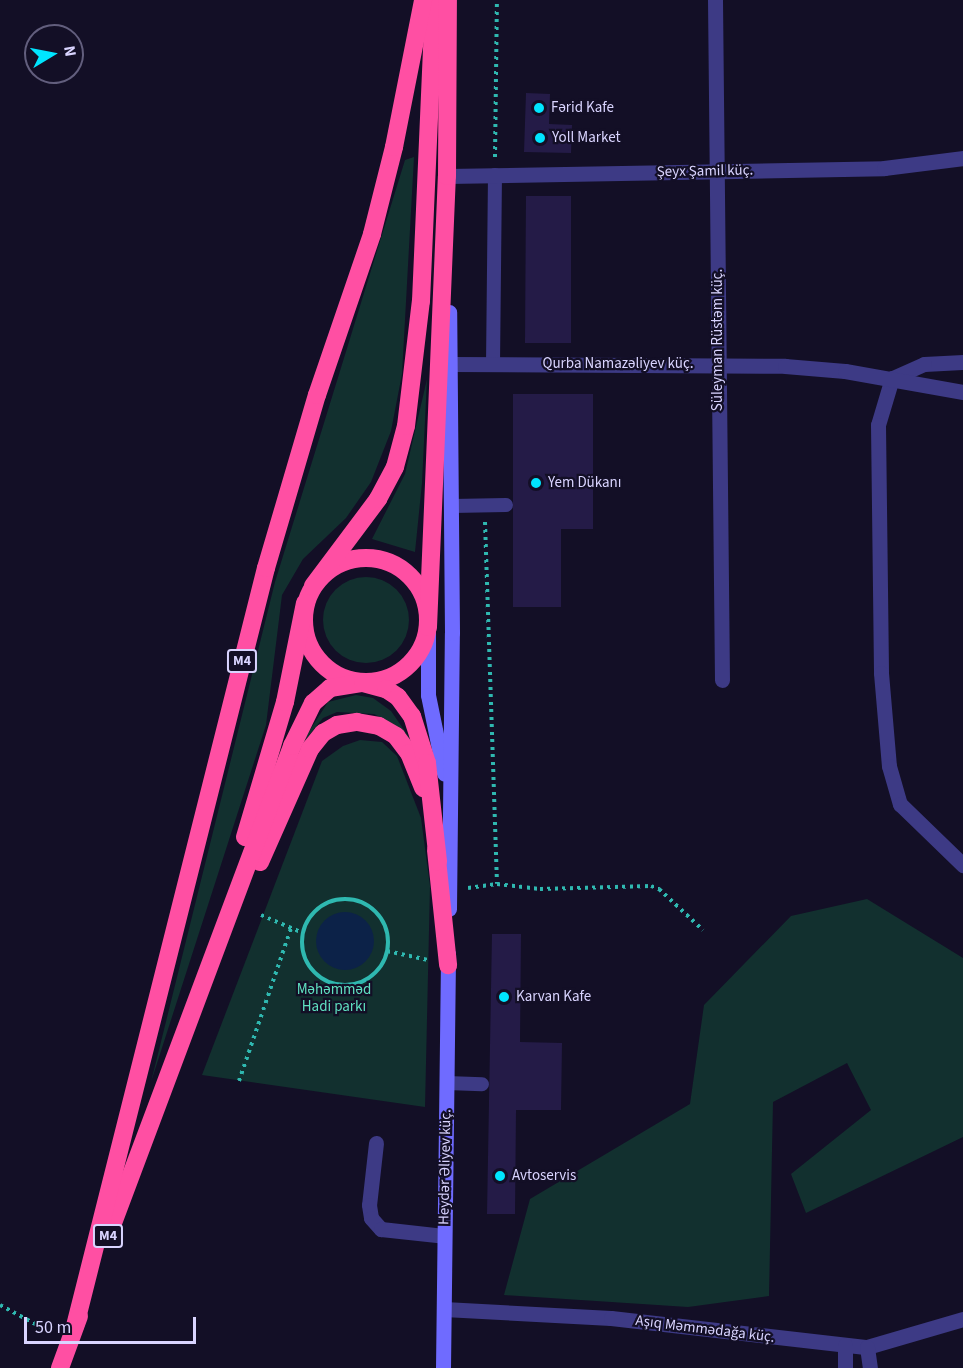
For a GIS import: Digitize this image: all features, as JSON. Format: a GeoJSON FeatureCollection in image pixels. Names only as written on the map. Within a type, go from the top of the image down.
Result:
{"type":"FeatureCollection","features":[{"type":"Feature","properties":{"kind":"highway","name":"M4"},"geometry":{"type":"LineString","coordinates":[[72,1334],[266,568],[317,395],[372,234],[399,124],[423,0]]}},
{"type":"Feature","properties":{"kind":"highway"},"geometry":{"type":"LineString","coordinates":[[158,1104],[270,759],[305,603],[313,586],[378,499],[395,467],[406,426],[421,301],[434,0]]}},
{"type":"Feature","properties":{"kind":"highway"},"geometry":{"type":"LineString","coordinates":[[158,1104],[302,722],[313,703],[330,688],[381,681],[406,667],[423,646],[428,627],[447,176],[448,0]]}},
{"type":"Feature","properties":{"kind":"highway"},"geometry":{"type":"LineString","coordinates":[[313,586],[341,562],[378,558],[410,576],[427,609],[428,627]]}},
{"type":"Feature","properties":{"kind":"highway"},"geometry":{"type":"LineString","coordinates":[[305,603],[303,621],[315,657],[328,670],[392,693],[412,716],[427,762],[448,966]]}},
{"type":"Feature","properties":{"kind":"highway"},"geometry":{"type":"LineString","coordinates":[[158,1104],[298,772],[323,733],[337,725],[357,722],[379,726],[396,736],[410,753],[427,800],[438,861]]}},
{"type":"Feature","properties":{"kind":"highway","name":"M4"},"geometry":{"type":"LineString","coordinates":[[60,1368],[158,1104]]}},
{"type":"Feature","properties":{"kind":"main road"},"geometry":{"type":"LineString","coordinates":[[447,176],[452,506],[450,826]]}},
{"type":"Feature","properties":{"kind":"main road"},"geometry":{"type":"LineString","coordinates":[[428,627],[428,694],[450,826]]}},
{"type":"Feature","properties":{"kind":"main road","name":"Heydər Əliyev küç."},"geometry":{"type":"LineString","coordinates":[[442,1368],[450,826]]}},
{"type":"Feature","properties":{"kind":"street","name":"Süleyman Rüstəm küç."},"geometry":{"type":"LineString","coordinates":[[716,0],[722,680]]}},
{"type":"Feature","properties":{"kind":"street","name":"Şeyx Şamil küç."},"geometry":{"type":"LineString","coordinates":[[447,176],[884,168],[963,158]]}},
{"type":"Feature","properties":{"kind":"street"},"geometry":{"type":"LineString","coordinates":[[963,362],[924,364],[892,378],[878,425],[881,673],[889,766],[900,804],[963,865]]}},
{"type":"Feature","properties":{"kind":"street","name":"Qurba Namazəliyev küç."},"geometry":{"type":"LineString","coordinates":[[450,364],[785,366],[892,378],[963,392]]}},
{"type":"Feature","properties":{"kind":"street"},"geometry":{"type":"LineString","coordinates":[[376,1143],[369,1205],[371,1218],[381,1229],[444,1236]]}},
{"type":"Feature","properties":{"kind":"street","name":"Aşıq Məmmədağa küç."},"geometry":{"type":"LineString","coordinates":[[444,1309],[611,1318],[867,1347],[963,1319]]}},
{"type":"Feature","properties":{"kind":"street"},"geometry":{"type":"LineString","coordinates":[[845,1345],[845,1368]]}},
{"type":"Feature","properties":{"kind":"street"},"geometry":{"type":"LineString","coordinates":[[867,1347],[870,1368]]}},
{"type":"Feature","properties":{"kind":"lane"},"geometry":{"type":"LineString","coordinates":[[493,365],[495,175]]}},
{"type":"Feature","properties":{"kind":"lane"},"geometry":{"type":"LineString","coordinates":[[452,506],[506,506]]}},
{"type":"Feature","properties":{"kind":"lane"},"geometry":{"type":"LineString","coordinates":[[447,1083],[482,1084]]}},
{"type":"Feature","properties":{"kind":"path"},"geometry":{"type":"LineString","coordinates":[[495,175],[497,0]]}},
{"type":"Feature","properties":{"kind":"path"},"geometry":{"type":"LineString","coordinates":[[484,506],[497,884]]}},
{"type":"Feature","properties":{"kind":"path"},"geometry":{"type":"LineString","coordinates":[[449,891],[497,884],[540,889],[651,886],[659,889],[703,930]]}},
{"type":"Feature","properties":{"kind":"path"},"geometry":{"type":"LineString","coordinates":[[337,899],[354,899],[370,906],[381,918],[388,934],[387,951],[381,966],[368,978],[353,984],[336,984],[321,977],[309,965],[303,950],[303,933],[310,917],[322,905],[337,899]]}},
{"type":"Feature","properties":{"kind":"path"},"geometry":{"type":"LineString","coordinates":[[261,915],[303,933]]}},
{"type":"Feature","properties":{"kind":"path"},"geometry":{"type":"LineString","coordinates":[[239,1081],[291,928]]}},
{"type":"Feature","properties":{"kind":"path"},"geometry":{"type":"LineString","coordinates":[[387,951],[448,966]]}},
{"type":"Feature","properties":{"kind":"path"},"geometry":{"type":"LineString","coordinates":[[0,1305],[72,1334]]}},
{"type":"Feature","properties":{"kind":"green space"},"geometry":{"type":"Polygon","coordinates":[[[414,157],[402,374],[391,431],[371,482],[346,518],[303,559],[282,595],[266,725],[151,1082],[275,582],[405,160],[414,157]]]}},
{"type":"Feature","properties":{"kind":"green space"},"geometry":{"type":"Polygon","coordinates":[[[427,379],[422,483],[415,552],[372,539],[405,474],[427,379]]]}},
{"type":"Feature","properties":{"kind":"green space"},"geometry":{"type":"Polygon","coordinates":[[[366,577],[383,580],[397,589],[406,603],[409,620],[406,637],[397,651],[383,660],[366,663],[349,660],[335,651],[326,637],[323,620],[326,603],[335,589],[349,580],[366,577]]]}},
{"type":"Feature","properties":{"kind":"green space"},"geometry":{"type":"Polygon","coordinates":[[[356,695],[373,698],[391,711],[411,740],[393,724],[374,714],[337,712],[323,718],[297,750],[328,702],[356,695]]]}},
{"type":"Feature","properties":{"kind":"green space","name":"Məhəmməd Hadi parkı"},"geometry":{"type":"Polygon","coordinates":[[[360,740],[382,742],[397,756],[421,818],[430,886],[425,1107],[202,1075],[322,761],[343,746],[360,740]]]}},
{"type":"Feature","properties":{"kind":"green space"},"geometry":{"type":"Polygon","coordinates":[[[867,899],[963,958],[963,1137],[806,1213],[791,1174],[871,1110],[847,1063],[773,1102],[769,1296],[688,1307],[504,1295],[530,1199],[690,1104],[704,1005],[791,916],[867,899]]]}},
{"type":"Feature","properties":{"kind":"water"},"geometry":{"type":"Polygon","coordinates":[[[345,912],[356,914],[369,925],[374,941],[372,952],[361,965],[345,970],[334,968],[321,957],[316,941],[318,930],[329,917],[345,912]]]}},
{"type":"Feature","properties":{"kind":"building"},"geometry":{"type":"Polygon","coordinates":[[[526,93],[550,94],[549,124],[572,125],[571,153],[524,152],[526,93]]]}},
{"type":"Feature","properties":{"kind":"building"},"geometry":{"type":"Polygon","coordinates":[[[526,196],[571,196],[571,343],[525,343],[526,196]]]}},
{"type":"Feature","properties":{"kind":"building"},"geometry":{"type":"Polygon","coordinates":[[[513,394],[593,394],[593,529],[561,529],[561,607],[513,607],[513,394]]]}},
{"type":"Feature","properties":{"kind":"building"},"geometry":{"type":"Polygon","coordinates":[[[492,934],[521,934],[520,1042],[562,1043],[561,1110],[516,1110],[515,1214],[487,1214],[492,934]]]}},
{"type":"Feature","properties":{"kind":"place","name":"Fərid Kafe"},"geometry":{"type":"Point","coordinates":[539,108]}},
{"type":"Feature","properties":{"kind":"place","name":"Yoll Market"},"geometry":{"type":"Point","coordinates":[540,138]}},
{"type":"Feature","properties":{"kind":"place","name":"Yem Dükanı"},"geometry":{"type":"Point","coordinates":[536,483]}},
{"type":"Feature","properties":{"kind":"place","name":"Karvan Kafe"},"geometry":{"type":"Point","coordinates":[504,997]}},
{"type":"Feature","properties":{"kind":"place","name":"Avtoservis"},"geometry":{"type":"Point","coordinates":[500,1176]}}]}
